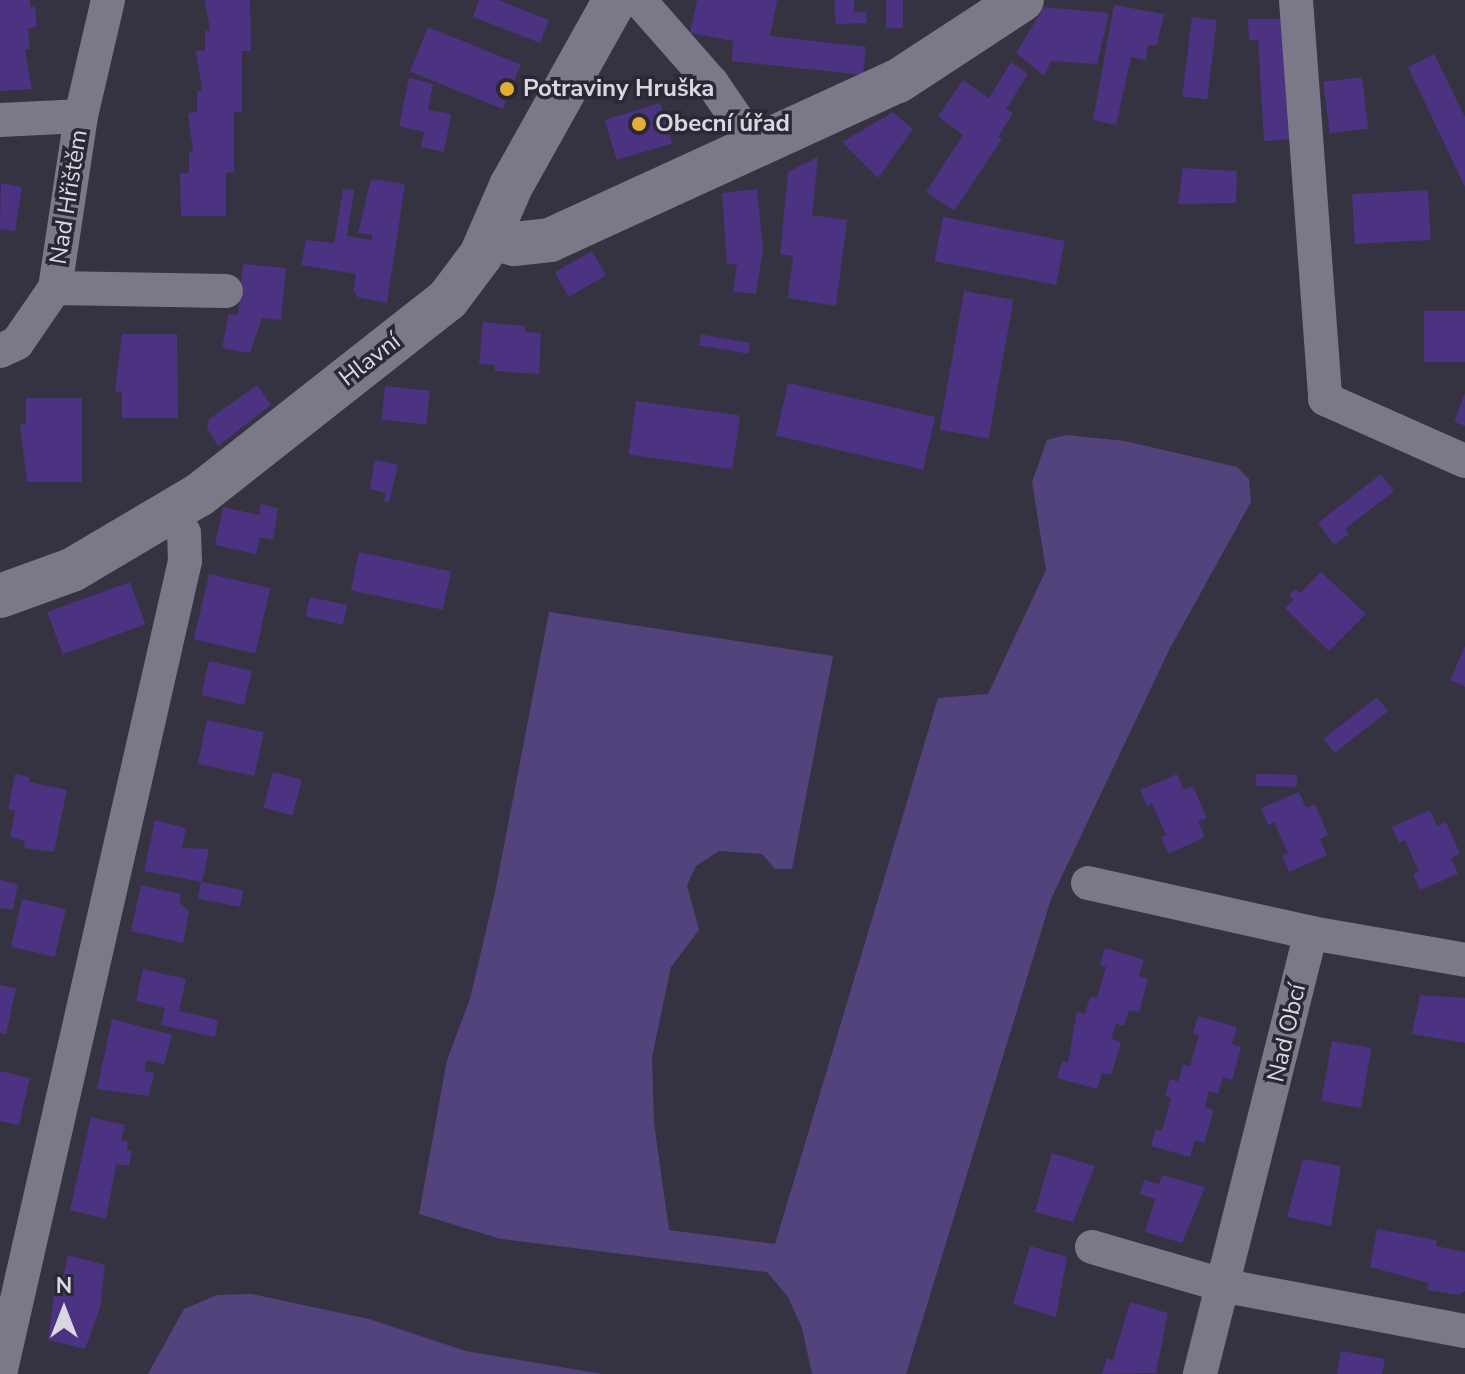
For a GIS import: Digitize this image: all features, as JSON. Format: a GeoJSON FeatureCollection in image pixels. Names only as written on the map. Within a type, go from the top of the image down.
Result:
{"type":"FeatureCollection","features":[{"type":"Feature","properties":{"kind":"street","name":"Nad Hřištěm"},"geometry":{"type":"LineString","coordinates":[[0,351],[17,343],[55,288],[81,116],[108,0]]}},
{"type":"Feature","properties":{"kind":"street","name":"Hlavní"},"geometry":{"type":"LineString","coordinates":[[0,596],[72,570],[172,512],[448,299],[489,238],[511,186],[615,0]]}},
{"type":"Feature","properties":{"kind":"street"},"geometry":{"type":"LineString","coordinates":[[639,0],[712,83],[755,146]]}},
{"type":"Feature","properties":{"kind":"street"},"geometry":{"type":"LineString","coordinates":[[489,238],[514,244],[550,240],[898,81],[1022,0]]}},
{"type":"Feature","properties":{"kind":"street"},"geometry":{"type":"LineString","coordinates":[[1296,0],[1325,399],[1465,461]]}},
{"type":"Feature","properties":{"kind":"street","name":"Nad Hřištěm"},"geometry":{"type":"LineString","coordinates":[[0,120],[81,116]]}},
{"type":"Feature","properties":{"kind":"street"},"geometry":{"type":"LineString","coordinates":[[55,288],[226,291]]}},
{"type":"Feature","properties":{"kind":"street"},"geometry":{"type":"LineString","coordinates":[[0,1374],[185,561],[184,533],[172,512]]}},
{"type":"Feature","properties":{"kind":"street"},"geometry":{"type":"LineString","coordinates":[[1088,883],[1311,933],[1465,960]]}},
{"type":"Feature","properties":{"kind":"street","name":"Nad Obcí"},"geometry":{"type":"LineString","coordinates":[[1200,1374],[1226,1286],[1311,933]]}},
{"type":"Feature","properties":{"kind":"street"},"geometry":{"type":"LineString","coordinates":[[1092,1247],[1226,1286],[1465,1331]]}},
{"type":"Feature","properties":{"kind":"shaded area"},"geometry":{"type":"Polygon","coordinates":[[[1066,435],[1125,441],[1237,467],[1249,479],[1251,502],[1169,650],[1051,899],[906,1374],[812,1374],[802,1328],[788,1297],[767,1272],[501,1239],[419,1214],[447,1060],[470,999],[495,892],[549,612],[833,656],[792,869],[775,869],[762,854],[719,851],[696,866],[687,885],[699,930],[671,967],[652,1057],[654,1123],[669,1230],[775,1244],[938,698],[988,694],[1046,570],[1032,482],[1047,440],[1066,435]]]}},
{"type":"Feature","properties":{"kind":"shaded area"},"geometry":{"type":"Polygon","coordinates":[[[252,1294],[369,1319],[466,1351],[602,1374],[148,1374],[184,1309],[217,1295],[252,1294]]]}},
{"type":"Feature","properties":{"kind":"building"},"geometry":{"type":"Polygon","coordinates":[[[0,0],[30,0],[30,7],[35,7],[37,27],[28,28],[30,49],[25,49],[32,89],[0,91],[0,0]]]}},
{"type":"Feature","properties":{"kind":"building"},"geometry":{"type":"Polygon","coordinates":[[[205,0],[250,0],[251,51],[242,51],[242,112],[234,112],[234,172],[226,173],[226,216],[181,216],[180,173],[189,173],[189,152],[193,152],[188,113],[197,112],[197,91],[202,91],[196,51],[205,51],[205,31],[210,31],[205,0]]]}},
{"type":"Feature","properties":{"kind":"building"},"geometry":{"type":"Polygon","coordinates":[[[479,0],[498,0],[549,20],[540,43],[473,17],[479,0]]]}},
{"type":"Feature","properties":{"kind":"building"},"geometry":{"type":"Polygon","coordinates":[[[697,0],[777,0],[770,36],[866,47],[863,75],[732,61],[733,41],[690,33],[697,0]]]}},
{"type":"Feature","properties":{"kind":"building"},"geometry":{"type":"Polygon","coordinates":[[[834,0],[854,0],[854,12],[866,12],[867,23],[836,24],[834,0]]]}},
{"type":"Feature","properties":{"kind":"building"},"geometry":{"type":"Polygon","coordinates":[[[886,0],[903,0],[903,28],[886,28],[886,0]]]}},
{"type":"Feature","properties":{"kind":"building"},"geometry":{"type":"Polygon","coordinates":[[[1114,5],[1164,14],[1157,45],[1148,45],[1146,60],[1131,57],[1116,125],[1093,120],[1114,5]]]}},
{"type":"Feature","properties":{"kind":"building"},"geometry":{"type":"Polygon","coordinates":[[[1044,7],[1109,13],[1097,64],[1051,61],[1044,76],[1016,53],[1044,7]]]}},
{"type":"Feature","properties":{"kind":"building"},"geometry":{"type":"Polygon","coordinates":[[[1192,17],[1217,20],[1207,99],[1182,96],[1192,17]]]}},
{"type":"Feature","properties":{"kind":"building"},"geometry":{"type":"Polygon","coordinates":[[[1248,19],[1283,19],[1293,139],[1264,141],[1258,40],[1249,40],[1248,19]]]}},
{"type":"Feature","properties":{"kind":"building"},"geometry":{"type":"Polygon","coordinates":[[[428,27],[521,64],[503,109],[410,72],[428,27]]]}},
{"type":"Feature","properties":{"kind":"building"},"geometry":{"type":"Polygon","coordinates":[[[1434,54],[1465,117],[1465,187],[1408,67],[1434,54]]]}},
{"type":"Feature","properties":{"kind":"building"},"geometry":{"type":"Polygon","coordinates":[[[1011,62],[1028,74],[1006,109],[1013,113],[998,137],[1002,139],[954,211],[926,192],[963,135],[938,116],[963,80],[989,98],[1011,62]]]}},
{"type":"Feature","properties":{"kind":"building"},"geometry":{"type":"Polygon","coordinates":[[[1362,77],[1368,129],[1330,133],[1323,82],[1362,77]]]}},
{"type":"Feature","properties":{"kind":"building"},"geometry":{"type":"Polygon","coordinates":[[[409,78],[433,84],[428,110],[451,114],[444,152],[421,147],[424,132],[399,126],[409,78]]]}},
{"type":"Feature","properties":{"kind":"building"},"geometry":{"type":"Polygon","coordinates":[[[660,103],[672,143],[617,160],[605,120],[660,103]]]}},
{"type":"Feature","properties":{"kind":"building"},"geometry":{"type":"Polygon","coordinates":[[[893,112],[913,129],[878,178],[842,142],[893,112]]]}},
{"type":"Feature","properties":{"kind":"building"},"geometry":{"type":"Polygon","coordinates":[[[818,157],[812,215],[847,220],[836,306],[788,298],[793,256],[780,254],[788,172],[818,157]]]}},
{"type":"Feature","properties":{"kind":"building"},"geometry":{"type":"Polygon","coordinates":[[[1183,168],[1237,171],[1236,203],[1178,204],[1183,168]]]}},
{"type":"Feature","properties":{"kind":"building"},"geometry":{"type":"Polygon","coordinates":[[[371,179],[405,184],[387,303],[358,297],[353,291],[356,274],[301,265],[306,240],[334,243],[343,189],[354,190],[347,236],[372,240],[372,235],[358,233],[371,179]]]}},
{"type":"Feature","properties":{"kind":"building"},"geometry":{"type":"Polygon","coordinates":[[[1,183],[22,187],[15,231],[0,229],[1,183]]]}},
{"type":"Feature","properties":{"kind":"building"},"geometry":{"type":"Polygon","coordinates":[[[757,189],[763,249],[756,294],[733,291],[737,264],[727,264],[722,193],[757,189]]]}},
{"type":"Feature","properties":{"kind":"building"},"geometry":{"type":"Polygon","coordinates":[[[1428,190],[1431,240],[1355,244],[1352,194],[1428,190]]]}},
{"type":"Feature","properties":{"kind":"building"},"geometry":{"type":"Polygon","coordinates":[[[943,217],[1065,241],[1056,285],[934,261],[943,217]]]}},
{"type":"Feature","properties":{"kind":"building"},"geometry":{"type":"Polygon","coordinates":[[[592,251],[606,275],[569,297],[555,272],[592,251]]]}},
{"type":"Feature","properties":{"kind":"building"},"geometry":{"type":"Polygon","coordinates":[[[243,264],[286,268],[281,320],[262,318],[250,353],[222,348],[229,314],[238,315],[243,264]]]}},
{"type":"Feature","properties":{"kind":"building"},"geometry":{"type":"Polygon","coordinates":[[[964,291],[1013,300],[989,439],[940,430],[964,291]]]}},
{"type":"Feature","properties":{"kind":"building"},"geometry":{"type":"Polygon","coordinates":[[[1424,311],[1465,311],[1465,362],[1424,362],[1424,311]]]}},
{"type":"Feature","properties":{"kind":"building"},"geometry":{"type":"Polygon","coordinates":[[[483,322],[525,326],[525,332],[541,333],[539,374],[495,371],[495,365],[479,364],[483,322]]]}},
{"type":"Feature","properties":{"kind":"building"},"geometry":{"type":"Polygon","coordinates":[[[122,334],[177,334],[178,418],[122,418],[122,392],[115,392],[122,334]]]}},
{"type":"Feature","properties":{"kind":"building"},"geometry":{"type":"Polygon","coordinates":[[[701,334],[750,343],[748,354],[699,345],[701,334]]]}},
{"type":"Feature","properties":{"kind":"building"},"geometry":{"type":"Polygon","coordinates":[[[788,383],[935,417],[923,470],[776,436],[788,383]]]}},
{"type":"Feature","properties":{"kind":"building"},"geometry":{"type":"Polygon","coordinates":[[[257,385],[271,405],[218,446],[207,428],[209,419],[257,385]]]}},
{"type":"Feature","properties":{"kind":"building"},"geometry":{"type":"Polygon","coordinates":[[[385,386],[430,391],[426,425],[381,420],[385,386]]]}},
{"type":"Feature","properties":{"kind":"building"},"geometry":{"type":"Polygon","coordinates":[[[1465,393],[1465,426],[1454,422],[1465,393]]]}},
{"type":"Feature","properties":{"kind":"building"},"geometry":{"type":"Polygon","coordinates":[[[26,398],[82,398],[82,482],[27,482],[20,424],[26,424],[26,398]]]}},
{"type":"Feature","properties":{"kind":"building"},"geometry":{"type":"Polygon","coordinates":[[[636,401],[740,416],[732,469],[628,454],[636,401]]]}},
{"type":"Feature","properties":{"kind":"building"},"geometry":{"type":"Polygon","coordinates":[[[375,460],[398,465],[389,502],[384,501],[386,493],[370,489],[375,460]]]}},
{"type":"Feature","properties":{"kind":"building"},"geometry":{"type":"Polygon","coordinates":[[[1381,474],[1394,491],[1345,529],[1349,534],[1334,545],[1318,523],[1381,474]]]}},
{"type":"Feature","properties":{"kind":"building"},"geometry":{"type":"Polygon","coordinates":[[[261,504],[278,508],[273,540],[260,537],[256,554],[215,545],[223,507],[259,515],[261,504]]]}},
{"type":"Feature","properties":{"kind":"building"},"geometry":{"type":"Polygon","coordinates":[[[359,552],[451,572],[443,610],[351,590],[359,552]]]}},
{"type":"Feature","properties":{"kind":"building"},"geometry":{"type":"Polygon","coordinates":[[[1321,572],[1366,614],[1329,651],[1285,608],[1294,600],[1289,595],[1295,589],[1300,593],[1321,572]]]}},
{"type":"Feature","properties":{"kind":"building"},"geometry":{"type":"Polygon","coordinates":[[[209,574],[270,588],[255,653],[194,639],[209,574]]]}},
{"type":"Feature","properties":{"kind":"building"},"geometry":{"type":"Polygon","coordinates":[[[130,582],[145,624],[63,654],[47,612],[130,582]]]}},
{"type":"Feature","properties":{"kind":"building"},"geometry":{"type":"Polygon","coordinates":[[[310,597],[347,605],[343,624],[306,617],[310,597]]]}},
{"type":"Feature","properties":{"kind":"building"},"geometry":{"type":"Polygon","coordinates":[[[1465,646],[1465,687],[1450,680],[1465,646]]]}},
{"type":"Feature","properties":{"kind":"building"},"geometry":{"type":"Polygon","coordinates":[[[209,661],[252,671],[244,705],[201,695],[209,661]]]}},
{"type":"Feature","properties":{"kind":"building"},"geometry":{"type":"Polygon","coordinates":[[[1377,697],[1388,711],[1334,753],[1323,739],[1377,697]]]}},
{"type":"Feature","properties":{"kind":"building"},"geometry":{"type":"Polygon","coordinates":[[[207,720],[264,732],[254,776],[198,764],[207,720]]]}},
{"type":"Feature","properties":{"kind":"building"},"geometry":{"type":"Polygon","coordinates":[[[273,772],[302,780],[292,816],[263,808],[273,772]]]}},
{"type":"Feature","properties":{"kind":"building"},"geometry":{"type":"Polygon","coordinates":[[[15,774],[30,777],[29,782],[67,790],[54,852],[24,848],[25,841],[10,837],[15,811],[8,809],[15,774]]]}},
{"type":"Feature","properties":{"kind":"building"},"geometry":{"type":"Polygon","coordinates":[[[1177,774],[1184,790],[1193,786],[1207,818],[1198,821],[1205,837],[1168,854],[1161,837],[1166,835],[1152,804],[1147,806],[1140,790],[1177,774]]]}},
{"type":"Feature","properties":{"kind":"building"},"geometry":{"type":"Polygon","coordinates":[[[1256,774],[1297,775],[1297,787],[1256,786],[1256,774]]]}},
{"type":"Feature","properties":{"kind":"building"},"geometry":{"type":"Polygon","coordinates":[[[1299,792],[1306,808],[1315,804],[1328,835],[1320,839],[1327,855],[1289,872],[1282,856],[1288,853],[1274,822],[1268,825],[1261,808],[1299,792]]]}},
{"type":"Feature","properties":{"kind":"building"},"geometry":{"type":"Polygon","coordinates":[[[1430,810],[1437,826],[1446,822],[1460,854],[1451,858],[1458,874],[1420,890],[1413,874],[1419,872],[1405,840],[1399,843],[1392,827],[1430,810]]]}},
{"type":"Feature","properties":{"kind":"building"},"geometry":{"type":"Polygon","coordinates":[[[155,820],[186,828],[182,848],[209,849],[202,882],[144,871],[155,820]]]}},
{"type":"Feature","properties":{"kind":"building"},"geometry":{"type":"Polygon","coordinates":[[[0,880],[18,884],[13,910],[0,908],[0,880]]]}},
{"type":"Feature","properties":{"kind":"building"},"geometry":{"type":"Polygon","coordinates":[[[201,882],[243,890],[240,907],[198,899],[201,882]]]}},
{"type":"Feature","properties":{"kind":"building"},"geometry":{"type":"Polygon","coordinates":[[[141,885],[181,894],[179,902],[189,911],[183,943],[131,931],[141,885]]]}},
{"type":"Feature","properties":{"kind":"building"},"geometry":{"type":"Polygon","coordinates":[[[22,899],[66,909],[55,957],[11,947],[22,899]]]}},
{"type":"Feature","properties":{"kind":"building"},"geometry":{"type":"Polygon","coordinates":[[[1105,948],[1144,960],[1139,976],[1148,979],[1139,1012],[1129,1010],[1124,1026],[1116,1024],[1111,1039],[1121,1042],[1111,1075],[1102,1073],[1097,1089],[1057,1078],[1062,1061],[1068,1063],[1077,1011],[1085,1014],[1090,997],[1097,998],[1106,967],[1100,965],[1105,948]]]}},
{"type":"Feature","properties":{"kind":"building"},"geometry":{"type":"Polygon","coordinates":[[[143,969],[186,979],[179,1011],[218,1020],[215,1037],[161,1025],[165,1008],[136,1001],[143,969]]]}},
{"type":"Feature","properties":{"kind":"building"},"geometry":{"type":"Polygon","coordinates":[[[0,985],[16,988],[6,1034],[0,1033],[0,985]]]}},
{"type":"Feature","properties":{"kind":"building"},"geometry":{"type":"Polygon","coordinates":[[[1420,995],[1465,998],[1465,1043],[1412,1034],[1420,995]]]}},
{"type":"Feature","properties":{"kind":"building"},"geometry":{"type":"Polygon","coordinates":[[[1198,1016],[1237,1027],[1232,1044],[1241,1047],[1232,1080],[1223,1077],[1218,1094],[1209,1091],[1205,1107],[1214,1110],[1204,1143],[1195,1140],[1190,1157],[1151,1146],[1156,1129],[1162,1131],[1171,1098],[1165,1096],[1170,1079],[1178,1082],[1183,1064],[1190,1066],[1199,1035],[1193,1033],[1198,1016]]]}},
{"type":"Feature","properties":{"kind":"building"},"geometry":{"type":"Polygon","coordinates":[[[112,1019],[172,1035],[164,1064],[147,1060],[144,1071],[154,1073],[149,1096],[97,1089],[112,1019]]]}},
{"type":"Feature","properties":{"kind":"building"},"geometry":{"type":"Polygon","coordinates":[[[1332,1041],[1371,1048],[1361,1108],[1321,1101],[1332,1041]]]}},
{"type":"Feature","properties":{"kind":"building"},"geometry":{"type":"Polygon","coordinates":[[[0,1071],[30,1078],[19,1125],[0,1121],[0,1071]]]}},
{"type":"Feature","properties":{"kind":"building"},"geometry":{"type":"Polygon","coordinates":[[[91,1117],[125,1125],[121,1140],[128,1142],[127,1150],[132,1151],[129,1166],[116,1164],[106,1219],[70,1210],[91,1117]]]}},
{"type":"Feature","properties":{"kind":"building"},"geometry":{"type":"Polygon","coordinates":[[[1052,1153],[1095,1166],[1073,1222],[1035,1212],[1052,1153]]]}},
{"type":"Feature","properties":{"kind":"building"},"geometry":{"type":"Polygon","coordinates":[[[1303,1159],[1341,1166],[1331,1226],[1287,1217],[1303,1159]]]}},
{"type":"Feature","properties":{"kind":"building"},"geometry":{"type":"Polygon","coordinates":[[[1162,1175],[1205,1187],[1182,1243],[1145,1232],[1155,1199],[1140,1194],[1144,1180],[1159,1184],[1162,1175]]]}},
{"type":"Feature","properties":{"kind":"building"},"geometry":{"type":"Polygon","coordinates":[[[1377,1229],[1437,1240],[1436,1246],[1465,1252],[1465,1291],[1459,1295],[1427,1290],[1429,1283],[1370,1267],[1377,1229]]]}},
{"type":"Feature","properties":{"kind":"building"},"geometry":{"type":"Polygon","coordinates":[[[1030,1246],[1067,1257],[1056,1317],[1013,1304],[1030,1246]]]}},
{"type":"Feature","properties":{"kind":"building"},"geometry":{"type":"Polygon","coordinates":[[[68,1255],[105,1265],[100,1308],[85,1349],[48,1340],[56,1280],[62,1282],[68,1255]]]}},
{"type":"Feature","properties":{"kind":"building"},"geometry":{"type":"Polygon","coordinates":[[[1130,1302],[1168,1313],[1156,1373],[1102,1374],[1107,1358],[1113,1360],[1130,1302]]]}},
{"type":"Feature","properties":{"kind":"building"},"geometry":{"type":"Polygon","coordinates":[[[1341,1351],[1385,1359],[1382,1374],[1337,1374],[1341,1351]]]}},
{"type":"Feature","properties":{"kind":"place","name":"Potraviny Hruška"},"geometry":{"type":"Point","coordinates":[507,89]}},
{"type":"Feature","properties":{"kind":"place","name":"Obecní úřad"},"geometry":{"type":"Point","coordinates":[639,124]}}]}
